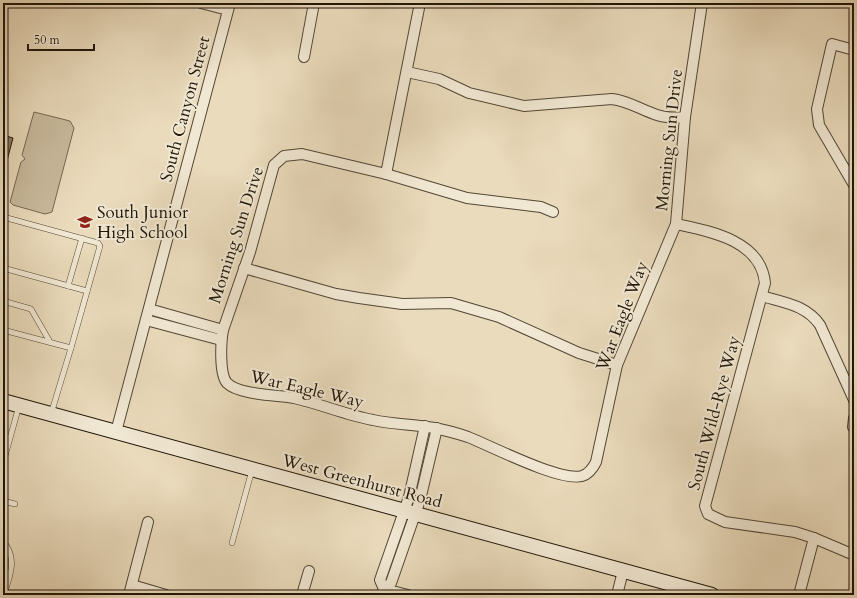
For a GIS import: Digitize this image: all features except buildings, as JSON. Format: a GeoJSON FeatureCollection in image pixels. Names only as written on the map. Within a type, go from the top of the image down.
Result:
{"type":"FeatureCollection","features":[{"type":"Feature","properties":{"kind":"main road","name":"West Greenhurst Road"},"geometry":{"type":"LineString","coordinates":[[3,401],[712,595]]}},
{"type":"Feature","properties":{"kind":"street"},"geometry":{"type":"LineString","coordinates":[[201,3],[229,7]]}},
{"type":"Feature","properties":{"kind":"street"},"geometry":{"type":"LineString","coordinates":[[304,57],[314,3]]}},
{"type":"Feature","properties":{"kind":"street"},"geometry":{"type":"LineString","coordinates":[[386,174],[420,3]]}},
{"type":"Feature","properties":{"kind":"street","name":"Morning Sun Drive"},"geometry":{"type":"LineString","coordinates":[[702,3],[685,117],[676,224],[724,235],[745,249],[758,261],[764,271],[762,296]]}},
{"type":"Feature","properties":{"kind":"street","name":"South Canyon Street"},"geometry":{"type":"LineString","coordinates":[[116,432],[229,7]]}},
{"type":"Feature","properties":{"kind":"street"},"geometry":{"type":"LineString","coordinates":[[854,50],[832,44],[817,109],[819,125],[854,185]]}},
{"type":"Feature","properties":{"kind":"street"},"geometry":{"type":"LineString","coordinates":[[407,72],[439,78],[469,93],[524,106],[612,99],[623,101],[656,115],[671,118],[685,117]]}},
{"type":"Feature","properties":{"kind":"street","name":"Morning Sun Drive"},"geometry":{"type":"LineString","coordinates":[[221,340],[222,330],[250,252],[274,165],[284,156],[302,154],[386,174],[467,198],[541,207],[553,212]]}},
{"type":"Feature","properties":{"kind":"street","name":"War Eagle Way"},"geometry":{"type":"LineString","coordinates":[[221,340],[223,373],[226,382],[241,390],[295,398],[373,420],[437,428],[469,438],[537,466],[568,475],[583,476],[592,469],[596,462],[617,365],[676,224]]}},
{"type":"Feature","properties":{"kind":"street"},"geometry":{"type":"LineString","coordinates":[[244,268],[336,294],[359,298],[402,304],[451,303],[499,317],[579,353],[617,365]]}},
{"type":"Feature","properties":{"kind":"street"},"geometry":{"type":"LineString","coordinates":[[762,296],[806,310],[813,315],[820,325],[854,400]]}},
{"type":"Feature","properties":{"kind":"street","name":"South Wild-Rye Way"},"geometry":{"type":"LineString","coordinates":[[762,296],[706,506],[708,514],[725,522],[795,532],[814,538]]}},
{"type":"Feature","properties":{"kind":"street"},"geometry":{"type":"LineString","coordinates":[[148,310],[222,330]]}},
{"type":"Feature","properties":{"kind":"street"},"geometry":{"type":"LineString","coordinates":[[146,320],[221,340]]}},
{"type":"Feature","properties":{"kind":"street"},"geometry":{"type":"LineString","coordinates":[[409,512],[425,426]]}},
{"type":"Feature","properties":{"kind":"street"},"geometry":{"type":"LineString","coordinates":[[408,595],[383,592],[380,580],[409,512],[437,428]]}},
{"type":"Feature","properties":{"kind":"street"},"geometry":{"type":"LineString","coordinates":[[148,522],[130,590],[166,595]]}},
{"type":"Feature","properties":{"kind":"street"},"geometry":{"type":"LineString","coordinates":[[799,595],[814,538],[854,555]]}},
{"type":"Feature","properties":{"kind":"street"},"geometry":{"type":"LineString","coordinates":[[617,595],[623,571]]}},
{"type":"Feature","properties":{"kind":"street"},"geometry":{"type":"LineString","coordinates":[[302,595],[309,572]]}},
{"type":"Feature","properties":{"kind":"lane"},"geometry":{"type":"LineString","coordinates":[[3,221],[7,218],[82,238],[98,243],[100,246],[51,414]]}},
{"type":"Feature","properties":{"kind":"lane"},"geometry":{"type":"LineString","coordinates":[[68,286],[82,238]]}},
{"type":"Feature","properties":{"kind":"lane"},"geometry":{"type":"LineString","coordinates":[[3,268],[87,291]]}},
{"type":"Feature","properties":{"kind":"lane"},"geometry":{"type":"LineString","coordinates":[[3,301],[32,309],[50,342]]}},
{"type":"Feature","properties":{"kind":"lane"},"geometry":{"type":"LineString","coordinates":[[3,330],[71,348]]}},
{"type":"Feature","properties":{"kind":"lane"},"geometry":{"type":"LineString","coordinates":[[3,463],[19,406]]}},
{"type":"Feature","properties":{"kind":"lane"},"geometry":{"type":"LineString","coordinates":[[232,543],[252,469]]}},
{"type":"Feature","properties":{"kind":"lane"},"geometry":{"type":"LineString","coordinates":[[3,501],[15,504]]}},
{"type":"Feature","properties":{"kind":"lane"},"geometry":{"type":"LineString","coordinates":[[3,544],[6,545],[12,554],[13,561],[4,595]]}},
{"type":"Feature","properties":{"kind":"shaded area"},"geometry":{"type":"Polygon","coordinates":[[[34,112],[70,121],[74,128],[52,212],[45,214],[13,205],[10,202],[21,162],[25,159],[22,155],[34,112]]]}},
{"type":"Feature","properties":{"kind":"place","name":"South Junior High School"},"geometry":{"type":"Point","coordinates":[85,222]}}]}
